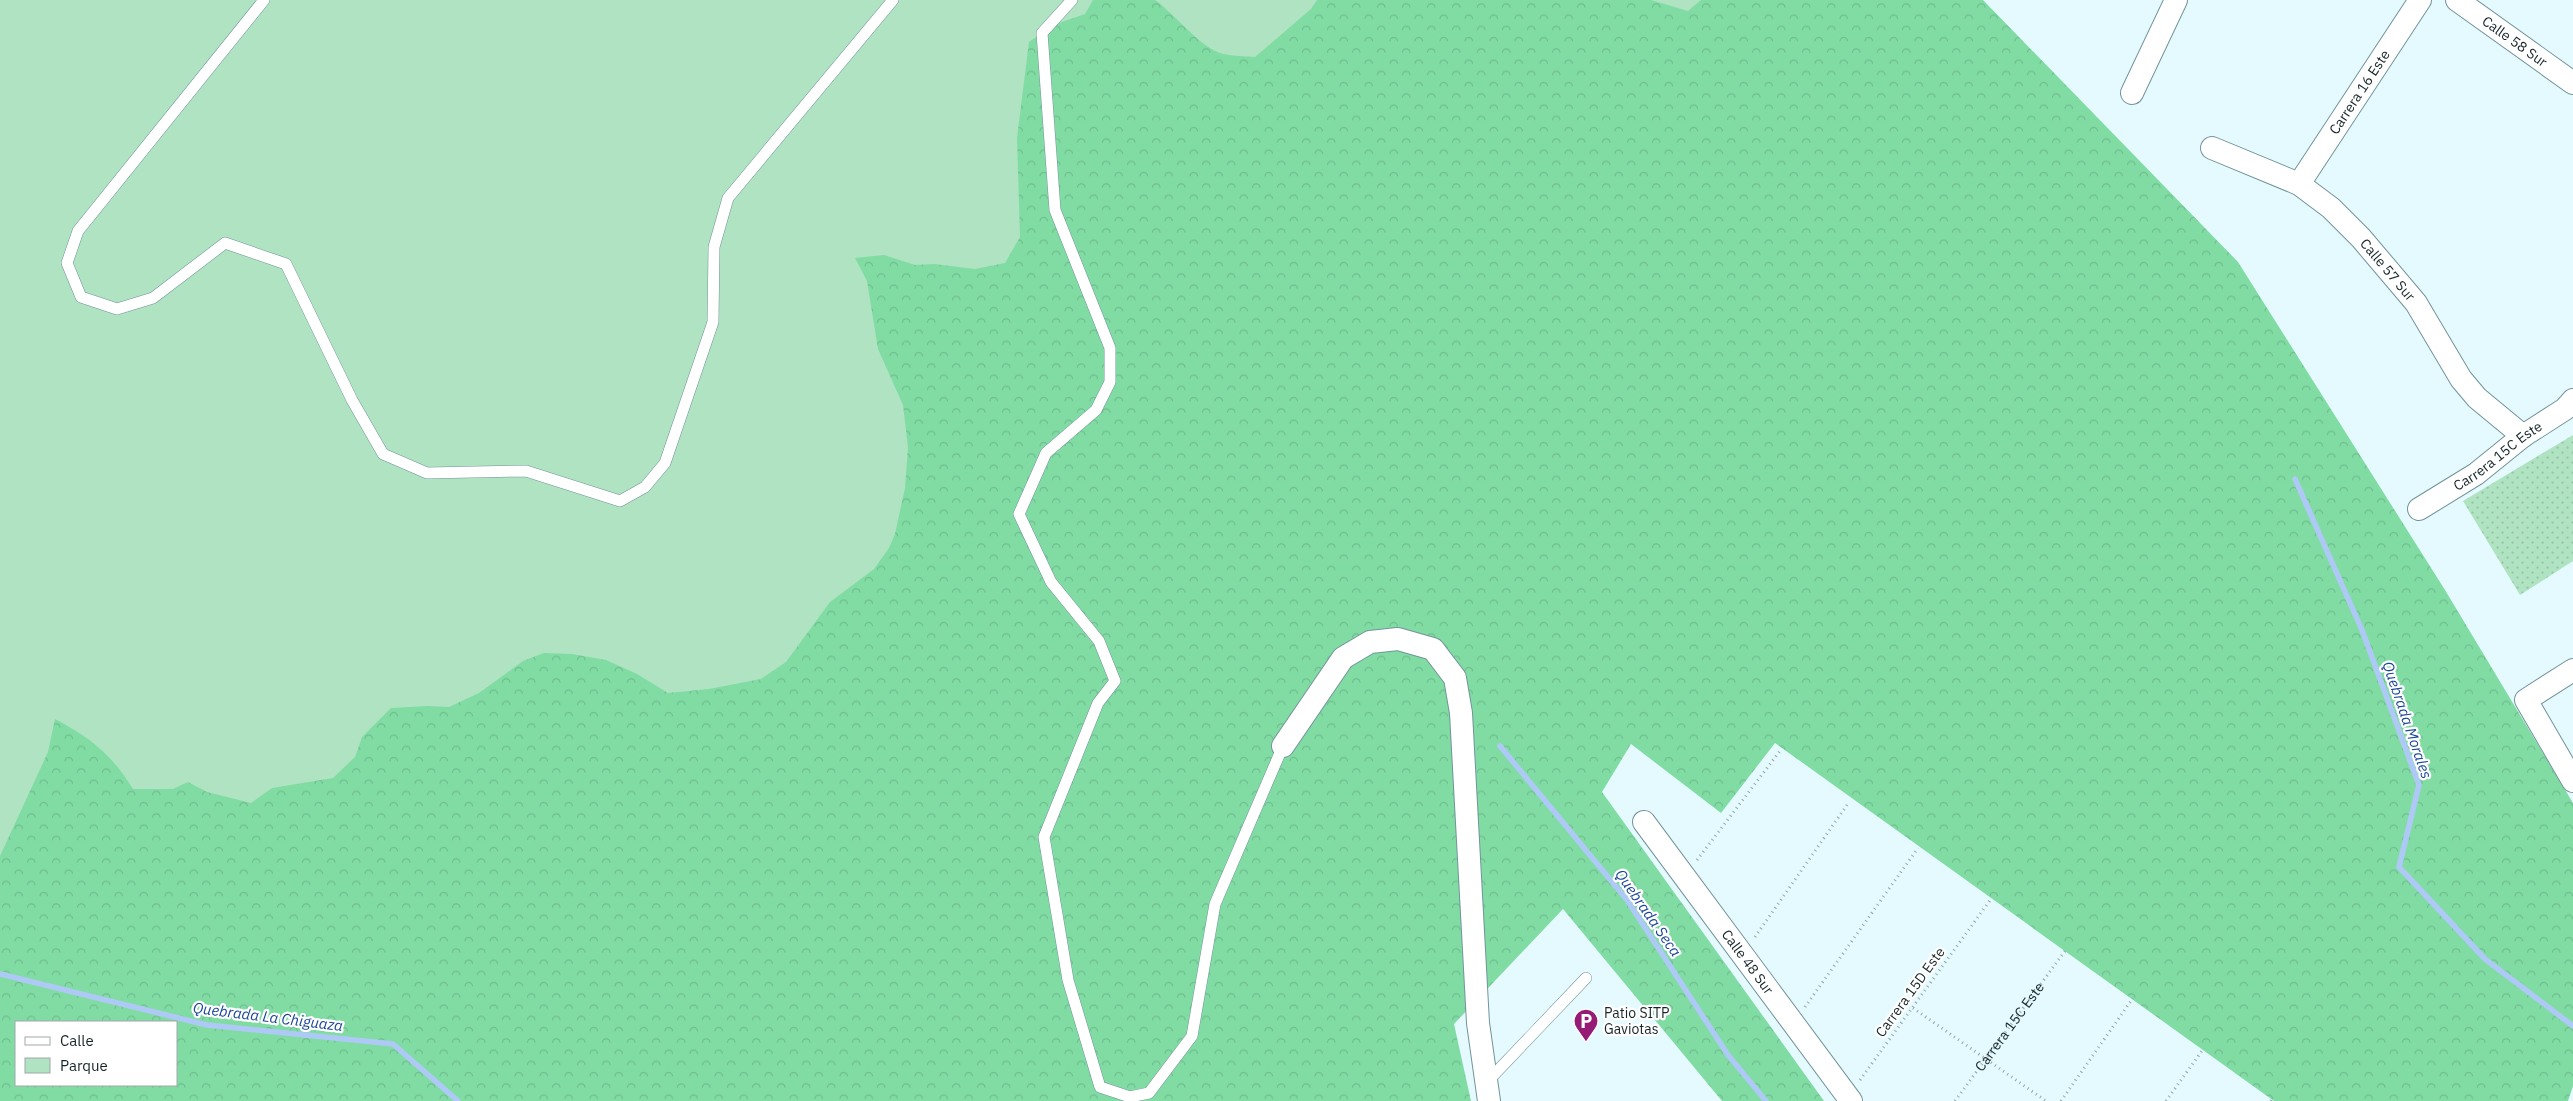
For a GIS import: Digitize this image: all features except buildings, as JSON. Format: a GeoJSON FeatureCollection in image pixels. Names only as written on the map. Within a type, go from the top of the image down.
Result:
{"type":"FeatureCollection","features":[{"type":"Feature","properties":{"kind":"street"},"geometry":{"type":"LineString","coordinates":[[2132,93],[2176,0]]}},
{"type":"Feature","properties":{"kind":"street","name":"Carrera 16 Este"},"geometry":{"type":"LineString","coordinates":[[2299,184],[2420,0]]}},
{"type":"Feature","properties":{"kind":"street","name":"Calle 58 Sur"},"geometry":{"type":"LineString","coordinates":[[2457,0],[2573,83]]}},
{"type":"Feature","properties":{"kind":"street","name":"Calle 57 Sur"},"geometry":{"type":"LineString","coordinates":[[2212,148],[2299,184],[2331,208],[2416,302],[2461,379],[2477,398],[2523,436]]}},
{"type":"Feature","properties":{"kind":"street","name":"Carrera 15C Este"},"geometry":{"type":"LineString","coordinates":[[2419,509],[2476,474],[2523,436],[2565,410],[2573,400]]}},
{"type":"Feature","properties":{"kind":"street"},"geometry":{"type":"LineString","coordinates":[[1283,746],[1343,658],[1370,642],[1398,638],[1433,649],[1455,678],[1461,713],[1478,1023],[1488,1092]]}},
{"type":"Feature","properties":{"kind":"street"},"geometry":{"type":"LineString","coordinates":[[2573,670],[2526,700],[2573,781]]}},
{"type":"Feature","properties":{"kind":"street","name":"Calle 48 Sur"},"geometry":{"type":"LineString","coordinates":[[1644,822],[1849,1099]]}},
{"type":"Feature","properties":{"kind":"lane"},"geometry":{"type":"LineString","coordinates":[[264,0],[78,231],[67,263],[81,297],[117,309],[153,298],[225,243],[286,264],[352,400],[383,454],[427,473],[526,471],[620,501],[645,487],[664,463],[713,322],[714,247],[728,198],[893,0]]}},
{"type":"Feature","properties":{"kind":"lane"},"geometry":{"type":"LineString","coordinates":[[1072,0],[1042,33],[1054,210],[1110,348],[1110,382],[1096,410],[1046,453],[1019,514],[1051,582],[1099,641],[1115,681],[1098,703],[1044,837],[1068,980],[1100,1087],[1130,1097],[1149,1093],[1192,1036],[1215,904],[1283,746]]}},
{"type":"Feature","properties":{"kind":"lane"},"geometry":{"type":"LineString","coordinates":[[1488,1092],[1586,978]]}},
{"type":"Feature","properties":{"kind":"path"},"geometry":{"type":"LineString","coordinates":[[1685,877],[1780,751]]}},
{"type":"Feature","properties":{"kind":"path"},"geometry":{"type":"LineString","coordinates":[[1742,954],[1847,806]]}},
{"type":"Feature","properties":{"kind":"path"},"geometry":{"type":"LineString","coordinates":[[1793,1024],[1918,848]]}},
{"type":"Feature","properties":{"kind":"path","name":"Carrera 15D Este"},"geometry":{"type":"LineString","coordinates":[[1849,1099],[1991,899]]}},
{"type":"Feature","properties":{"kind":"path","name":"Carrera 15C Este"},"geometry":{"type":"LineString","coordinates":[[1955,1101],[2065,951]]}},
{"type":"Feature","properties":{"kind":"path"},"geometry":{"type":"LineString","coordinates":[[2060,1101],[2133,998]]}},
{"type":"Feature","properties":{"kind":"path"},"geometry":{"type":"LineString","coordinates":[[1913,1008],[2046,1101]]}},
{"type":"Feature","properties":{"kind":"path"},"geometry":{"type":"LineString","coordinates":[[2166,1101],[2204,1048]]}},
{"type":"Feature","properties":{"kind":"green space"},"geometry":{"type":"Polygon","coordinates":[[[0,0],[1983,0],[2238,262],[2445,590],[2573,803],[2573,1086],[2568,1101],[2274,1101],[1775,743],[1721,813],[1631,744],[1602,792],[1824,1101],[1722,1101],[1563,909],[1454,1024],[1471,1101],[0,1101],[0,0]]]}},
{"type":"Feature","properties":{"kind":"green space"},"geometry":{"type":"Polygon","coordinates":[[[0,0],[1093,0],[1085,14],[1053,25],[1029,42],[1017,138],[1020,237],[1005,263],[975,269],[934,264],[915,265],[884,255],[855,258],[867,281],[878,349],[903,405],[908,447],[905,488],[895,534],[889,548],[874,569],[830,602],[786,662],[761,679],[709,689],[668,693],[637,674],[606,660],[572,654],[544,653],[523,661],[479,693],[449,707],[391,708],[362,737],[355,757],[333,778],[272,788],[251,803],[207,792],[188,782],[173,789],[133,789],[117,766],[100,748],[55,719],[48,752],[0,856],[0,0]]]}},
{"type":"Feature","properties":{"kind":"green space"},"geometry":{"type":"Polygon","coordinates":[[[1155,0],[1317,0],[1311,9],[1255,57],[1227,55],[1214,51],[1155,0]]]}},
{"type":"Feature","properties":{"kind":"green space"},"geometry":{"type":"Polygon","coordinates":[[[1651,0],[1701,0],[1688,11],[1651,0]]]}},
{"type":"Feature","properties":{"kind":"green space"},"geometry":{"type":"Polygon","coordinates":[[[2573,435],[2573,561],[2520,595],[2463,501],[2573,435]]]}},
{"type":"Feature","properties":{"kind":"waterway","name":"Quebrada Morales"},"geometry":{"type":"LineString","coordinates":[[2295,479],[2362,630],[2419,785],[2399,867],[2485,959],[2573,1026]]}},
{"type":"Feature","properties":{"kind":"waterway","name":"Quebrada Seca"},"geometry":{"type":"LineString","coordinates":[[1500,746],[1627,900],[1728,1055],[1766,1101]]}},
{"type":"Feature","properties":{"kind":"waterway","name":"Quebrada La Chiguaza"},"geometry":{"type":"LineString","coordinates":[[0,974],[207,1025],[393,1044],[458,1101]]}},
{"type":"Feature","properties":{"kind":"place","name":"Patio SITP Gaviotas"},"geometry":{"type":"Point","coordinates":[1586,1042]}}]}
